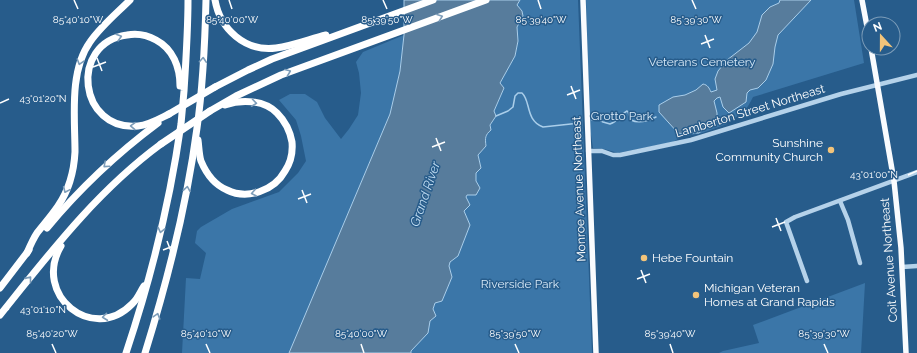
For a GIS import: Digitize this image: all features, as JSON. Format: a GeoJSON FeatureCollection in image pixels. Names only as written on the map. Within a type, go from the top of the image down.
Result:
{"type":"FeatureCollection","features":[{"type":"Feature","properties":{"kind":"highway"},"geometry":{"type":"LineString","coordinates":[[27,253],[36,235],[59,205],[66,192],[71,177],[75,152],[76,80],[83,54],[90,42],[100,30],[130,0]]}},
{"type":"Feature","properties":{"kind":"highway"},"geometry":{"type":"LineString","coordinates":[[126,353],[151,273],[172,178],[181,123],[187,49],[188,0]]}},
{"type":"Feature","properties":{"kind":"highway"},"geometry":{"type":"LineString","coordinates":[[146,353],[166,284],[185,204],[197,127],[206,0]]}},
{"type":"Feature","properties":{"kind":"highway"},"geometry":{"type":"LineString","coordinates":[[215,0],[219,15],[231,33],[247,44],[262,48],[271,49],[282,47],[362,26]]}},
{"type":"Feature","properties":{"kind":"highway"},"geometry":{"type":"LineString","coordinates":[[181,123],[179,71],[169,50],[160,42],[141,35],[134,34],[121,36],[106,42],[94,55],[88,70],[87,82],[90,96],[101,113],[114,122],[124,125],[133,126],[146,124],[169,114],[215,87],[272,59],[433,0]]}},
{"type":"Feature","properties":{"kind":"highway"},"geometry":{"type":"LineString","coordinates":[[2,313],[72,227],[123,175],[143,157],[161,144],[213,110],[236,96],[281,75],[486,0]]}},
{"type":"Feature","properties":{"kind":"highway"},"geometry":{"type":"LineString","coordinates":[[197,127],[201,161],[208,174],[217,184],[236,193],[248,194],[260,192],[273,186],[290,164],[293,149],[290,133],[284,121],[277,113],[262,104],[244,102],[231,103],[213,110]]}},
{"type":"Feature","properties":{"kind":"highway"},"geometry":{"type":"LineString","coordinates":[[2,285],[80,190],[120,152],[169,114]]}},
{"type":"Feature","properties":{"kind":"highway"},"geometry":{"type":"LineString","coordinates":[[72,227],[54,258],[53,270],[56,290],[69,308],[77,313],[94,318],[103,318],[114,316],[125,311],[137,299],[151,273]]}},
{"type":"Feature","properties":{"kind":"main road","name":"Monroe Avenue Northeast"},"geometry":{"type":"LineString","coordinates":[[583,0],[596,353]]}},
{"type":"Feature","properties":{"kind":"main road"},"geometry":{"type":"LineString","coordinates":[[862,0],[865,16]]}},
{"type":"Feature","properties":{"kind":"main road","name":"Coit Avenue Northeast"},"geometry":{"type":"LineString","coordinates":[[873,56],[894,180],[901,248],[906,353]]}},
{"type":"Feature","properties":{"kind":"street","name":"Lamberton Street Northeast"},"geometry":{"type":"LineString","coordinates":[[588,151],[602,151],[613,155],[620,155],[691,140],[841,94],[917,75]]}},
{"type":"Feature","properties":{"kind":"street"},"geometry":{"type":"LineString","coordinates":[[807,281],[786,222],[917,172]]}},
{"type":"Feature","properties":{"kind":"street"},"geometry":{"type":"LineString","coordinates":[[840,201],[848,220],[860,263]]}},
{"type":"Feature","properties":{"kind":"street"},"geometry":{"type":"LineString","coordinates":[[902,267],[917,266]]}},
{"type":"Feature","properties":{"kind":"green space","name":"Riverside Park"},"geometry":{"type":"Polygon","coordinates":[[[520,0],[578,0],[592,353],[411,353],[411,351],[427,333],[433,309],[450,262],[458,256],[466,197],[476,181],[476,173],[481,168],[478,155],[486,146],[488,130],[496,116],[494,111],[504,88],[500,83],[515,56],[518,41],[517,27],[523,16],[522,11],[517,5],[520,0]]]}},
{"type":"Feature","properties":{"kind":"green space","name":"Veterans Cemetery"},"geometry":{"type":"Polygon","coordinates":[[[586,0],[854,0],[861,44],[861,56],[863,56],[864,63],[753,97],[748,106],[735,118],[726,122],[727,124],[702,133],[681,137],[673,142],[618,153],[593,148],[590,134],[586,0]]]}},
{"type":"Feature","properties":{"kind":"green space"},"geometry":{"type":"Polygon","coordinates":[[[404,35],[400,71],[390,114],[289,353],[182,353],[186,278],[200,279],[206,253],[195,243],[197,231],[201,227],[232,209],[279,192],[298,173],[306,161],[296,120],[279,100],[290,94],[305,94],[317,102],[325,118],[341,139],[358,115],[361,93],[359,73],[356,62],[363,52],[404,35]]]}},
{"type":"Feature","properties":{"kind":"green space"},"geometry":{"type":"Polygon","coordinates":[[[865,283],[861,353],[719,353],[759,343],[753,325],[865,283]]]}},
{"type":"Feature","properties":{"kind":"water","name":"Grand River"},"geometry":{"type":"Polygon","coordinates":[[[404,0],[520,0],[517,5],[522,11],[523,16],[517,27],[518,41],[515,56],[500,83],[504,88],[494,111],[496,116],[490,125],[491,130],[486,137],[486,146],[478,155],[481,168],[476,173],[476,181],[480,188],[476,195],[467,195],[466,197],[470,205],[464,211],[470,225],[458,256],[450,262],[449,266],[452,277],[442,301],[435,303],[433,309],[436,316],[430,321],[428,333],[411,351],[411,353],[289,353],[390,114],[400,71],[404,35],[404,0]]]}},
{"type":"Feature","properties":{"kind":"water"},"geometry":{"type":"Polygon","coordinates":[[[780,0],[811,0],[778,35],[773,64],[766,80],[758,88],[750,90],[747,93],[746,102],[729,113],[723,107],[720,97],[717,98],[714,101],[717,121],[699,133],[678,133],[659,112],[659,105],[673,97],[685,95],[696,90],[703,84],[709,88],[711,92],[717,90],[715,79],[718,71],[727,60],[749,43],[757,32],[762,15],[770,7],[779,3],[780,0]]]}},
{"type":"Feature","properties":{"kind":"waterway"},"geometry":{"type":"LineString","coordinates":[[496,116],[513,107],[515,96],[518,93],[522,93],[525,96],[533,120],[537,124],[543,127],[580,123]]}},
{"type":"Feature","properties":{"kind":"waterway"},"geometry":{"type":"LineString","coordinates":[[592,120],[598,119],[610,124],[627,111],[631,120],[637,122],[644,122],[656,117]]}},
{"type":"Feature","properties":{"kind":"place","name":"Sunshine Community Church"},"geometry":{"type":"Point","coordinates":[831,150]}},
{"type":"Feature","properties":{"kind":"place","name":"Hebe Fountain"},"geometry":{"type":"Point","coordinates":[644,258]}},
{"type":"Feature","properties":{"kind":"place","name":"Michigan Veteran Homes at Grand Rapids"},"geometry":{"type":"Point","coordinates":[696,295]}},
{"type":"Feature","properties":{"kind":"park label","name":"Grotto Park"},"geometry":{"type":"Point","coordinates":[622,116]}}]}
